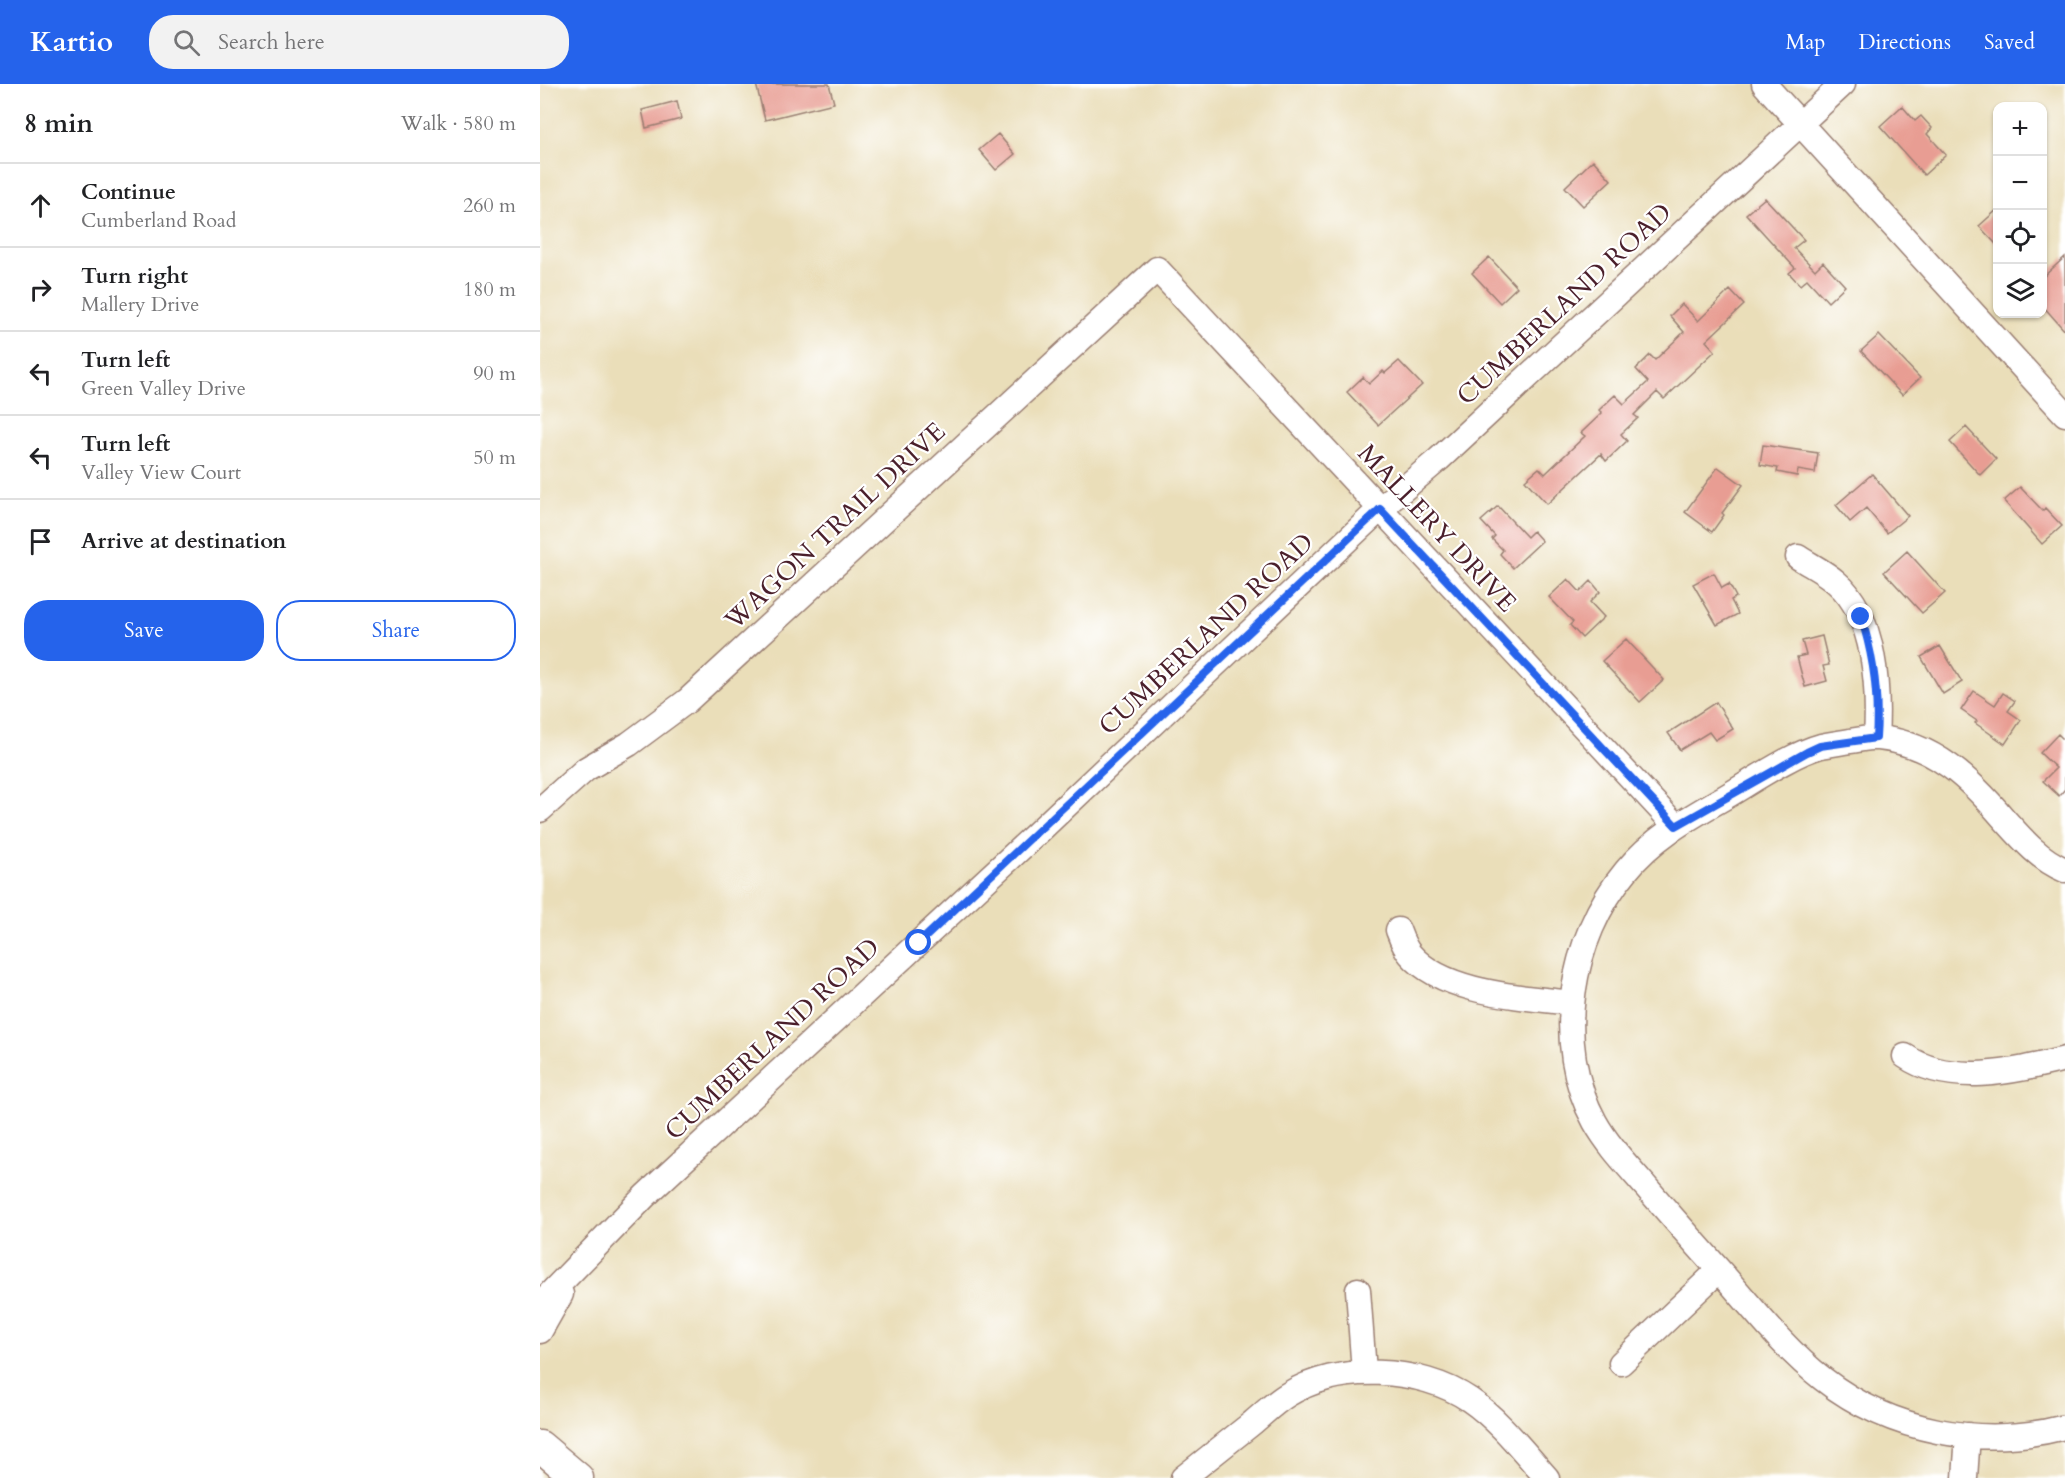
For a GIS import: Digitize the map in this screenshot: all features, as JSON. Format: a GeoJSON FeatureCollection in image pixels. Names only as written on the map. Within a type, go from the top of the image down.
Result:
{"type":"FeatureCollection","features":[{"type":"Feature","properties":{"kind":"main road"},"geometry":{"type":"LineString","coordinates":[[540,1446],[578,1478]]}},
{"type":"Feature","properties":{"kind":"main road"},"geometry":{"type":"LineString","coordinates":[[540,1460],[571,1478]]}},
{"type":"Feature","properties":{"kind":"street"},"geometry":{"type":"LineString","coordinates":[[1764,84],[2065,414]]}},
{"type":"Feature","properties":{"kind":"street","name":"CUMBERLAND ROAD"},"geometry":{"type":"LineString","coordinates":[[540,1304],[612,1229],[1043,828],[1380,509],[1448,451],[1843,84]]}},
{"type":"Feature","properties":{"kind":"street","name":"MALLERY DRIVE"},"geometry":{"type":"LineString","coordinates":[[1157,269],[1676,826]]}},
{"type":"Feature","properties":{"kind":"street","name":"WAGON TRAIL DRIVE"},"geometry":{"type":"LineString","coordinates":[[540,810],[586,769],[629,744],[702,688],[1157,269]]}},
{"type":"Feature","properties":{"kind":"street"},"geometry":{"type":"LineString","coordinates":[[1798,556],[1836,582],[1855,605],[1861,617],[1872,658],[1877,693],[1876,738]]}},
{"type":"Feature","properties":{"kind":"street"},"geometry":{"type":"LineString","coordinates":[[2065,870],[2038,855],[1981,792],[1956,769],[1938,758],[1913,747],[1876,738],[1820,746],[1676,826],[1652,844],[1627,869],[1611,890],[1587,938],[1576,976],[1572,1003],[1574,1057],[1588,1107],[1612,1148],[1806,1365],[1842,1393],[1877,1412],[1900,1421],[1942,1432],[1968,1436],[2023,1434],[2065,1427]]}},
{"type":"Feature","properties":{"kind":"street"},"geometry":{"type":"LineString","coordinates":[[1398,930],[1405,947],[1418,962],[1428,970],[1450,980],[1504,994],[1572,1003]]}},
{"type":"Feature","properties":{"kind":"street"},"geometry":{"type":"LineString","coordinates":[[1905,1056],[1929,1069],[1965,1074],[2007,1070],[2065,1059]]}},
{"type":"Feature","properties":{"kind":"street","name":"CUMBERLAND ROAD"},"geometry":{"type":"LineString","coordinates":[[540,1331],[551,1309],[570,1281],[612,1229]]}},
{"type":"Feature","properties":{"kind":"street"},"geometry":{"type":"LineString","coordinates":[[1621,1363],[1719,1270]]}},
{"type":"Feature","properties":{"kind":"street"},"geometry":{"type":"LineString","coordinates":[[1358,1290],[1364,1372]]}},
{"type":"Feature","properties":{"kind":"street"},"geometry":{"type":"LineString","coordinates":[[1183,1478],[1285,1396],[1319,1382],[1364,1372],[1413,1377],[1432,1382],[1468,1399],[1489,1417],[1547,1478]]}},
{"type":"Feature","properties":{"kind":"street"},"geometry":{"type":"LineString","coordinates":[[1965,1478],[1968,1436]]}},
{"type":"Feature","properties":{"kind":"building"},"geometry":{"type":"Polygon","coordinates":[[[756,84],[829,84],[834,103],[765,120],[756,84]]]}},
{"type":"Feature","properties":{"kind":"building"},"geometry":{"type":"Polygon","coordinates":[[[677,101],[681,119],[646,128],[642,110],[677,101]]]}},
{"type":"Feature","properties":{"kind":"building"},"geometry":{"type":"Polygon","coordinates":[[[1902,106],[1915,121],[1921,116],[1932,128],[1927,134],[1946,155],[1924,175],[1880,126],[1902,106]]]}},
{"type":"Feature","properties":{"kind":"building"},"geometry":{"type":"Polygon","coordinates":[[[998,134],[1015,154],[996,170],[979,150],[998,134]]]}},
{"type":"Feature","properties":{"kind":"building"},"geometry":{"type":"Polygon","coordinates":[[[1593,160],[1611,180],[1583,206],[1565,187],[1593,160]]]}},
{"type":"Feature","properties":{"kind":"building"},"geometry":{"type":"Polygon","coordinates":[[[1765,198],[1804,240],[1794,248],[1815,270],[1823,262],[1845,286],[1828,302],[1807,279],[1800,285],[1789,273],[1795,268],[1746,214],[1765,198]]]}},
{"type":"Feature","properties":{"kind":"building"},"geometry":{"type":"Polygon","coordinates":[[[1993,213],[1993,241],[1979,226],[1993,213]]]}},
{"type":"Feature","properties":{"kind":"building"},"geometry":{"type":"Polygon","coordinates":[[[1489,257],[1517,287],[1500,303],[1472,273],[1489,257]]]}},
{"type":"Feature","properties":{"kind":"building"},"geometry":{"type":"Polygon","coordinates":[[[2065,257],[2065,331],[2047,311],[2047,273],[2065,257]]]}},
{"type":"Feature","properties":{"kind":"building"},"geometry":{"type":"Polygon","coordinates":[[[1730,290],[1744,305],[1706,341],[1715,351],[1664,399],[1657,392],[1634,415],[1638,418],[1621,434],[1627,441],[1606,461],[1601,454],[1547,504],[1525,480],[1539,468],[1545,474],[1585,436],[1581,433],[1602,413],[1599,410],[1615,395],[1624,404],[1648,382],[1636,369],[1650,355],[1655,360],[1684,332],[1670,316],[1682,304],[1698,321],[1730,290]]]}},
{"type":"Feature","properties":{"kind":"building"},"geometry":{"type":"Polygon","coordinates":[[[1879,335],[1920,378],[1902,395],[1861,351],[1879,335]]]}},
{"type":"Feature","properties":{"kind":"building"},"geometry":{"type":"Polygon","coordinates":[[[1399,361],[1422,385],[1378,425],[1347,392],[1363,377],[1369,384],[1399,361]]]}},
{"type":"Feature","properties":{"kind":"building"},"geometry":{"type":"Polygon","coordinates":[[[1966,427],[1996,459],[1980,475],[1950,442],[1966,427]]]}},
{"type":"Feature","properties":{"kind":"building"},"geometry":{"type":"Polygon","coordinates":[[[1763,445],[1818,453],[1815,473],[1798,470],[1797,476],[1777,472],[1778,468],[1760,465],[1763,445]]]}},
{"type":"Feature","properties":{"kind":"building"},"geometry":{"type":"Polygon","coordinates":[[[1718,467],[1743,485],[1722,513],[1724,515],[1712,532],[1685,512],[1718,467]]]}},
{"type":"Feature","properties":{"kind":"building"},"geometry":{"type":"Polygon","coordinates":[[[1872,474],[1908,516],[1887,533],[1866,508],[1850,522],[1836,505],[1872,474]]]}},
{"type":"Feature","properties":{"kind":"building"},"geometry":{"type":"Polygon","coordinates":[[[2020,487],[2043,511],[2045,508],[2062,526],[2042,544],[2004,501],[2020,487]]]}},
{"type":"Feature","properties":{"kind":"building"},"geometry":{"type":"Polygon","coordinates":[[[1498,506],[1527,537],[1533,531],[1542,541],[1513,568],[1500,554],[1503,550],[1492,539],[1495,536],[1481,521],[1498,506]]]}},
{"type":"Feature","properties":{"kind":"building"},"geometry":{"type":"Polygon","coordinates":[[[1907,551],[1945,593],[1922,613],[1884,572],[1907,551]]]}},
{"type":"Feature","properties":{"kind":"building"},"geometry":{"type":"Polygon","coordinates":[[[1714,573],[1722,588],[1729,584],[1736,597],[1731,600],[1738,614],[1717,625],[1693,584],[1714,573]]]}},
{"type":"Feature","properties":{"kind":"building"},"geometry":{"type":"Polygon","coordinates":[[[1568,579],[1580,592],[1591,581],[1600,592],[1590,602],[1604,617],[1582,638],[1570,625],[1573,622],[1549,597],[1568,579]]]}},
{"type":"Feature","properties":{"kind":"building"},"geometry":{"type":"Polygon","coordinates":[[[1822,636],[1829,665],[1823,666],[1827,681],[1805,687],[1797,657],[1806,655],[1802,641],[1822,636]]]}},
{"type":"Feature","properties":{"kind":"building"},"geometry":{"type":"Polygon","coordinates":[[[1626,639],[1664,680],[1640,702],[1602,661],[1626,639]]]}},
{"type":"Feature","properties":{"kind":"building"},"geometry":{"type":"Polygon","coordinates":[[[1940,646],[1962,682],[1943,694],[1921,657],[1940,646]]]}},
{"type":"Feature","properties":{"kind":"building"},"geometry":{"type":"Polygon","coordinates":[[[1974,691],[1995,705],[2003,693],[2015,701],[2008,711],[2021,720],[2005,744],[1961,710],[1974,691]]]}},
{"type":"Feature","properties":{"kind":"building"},"geometry":{"type":"Polygon","coordinates":[[[1716,702],[1733,729],[1715,740],[1709,732],[1680,750],[1668,733],[1716,702]]]}},
{"type":"Feature","properties":{"kind":"building"},"geometry":{"type":"Polygon","coordinates":[[[2058,734],[2065,741],[2065,789],[2059,796],[2043,781],[2056,768],[2040,753],[2058,734]]]}},
{"type":"Feature","properties":{"kind":"route"},"geometry":{"type":"LineString","coordinates":[[919,943],[1380,509],[1676,826],[1788,761],[1820,746],[1876,738],[1877,693],[1872,658],[1861,617]]}}]}
